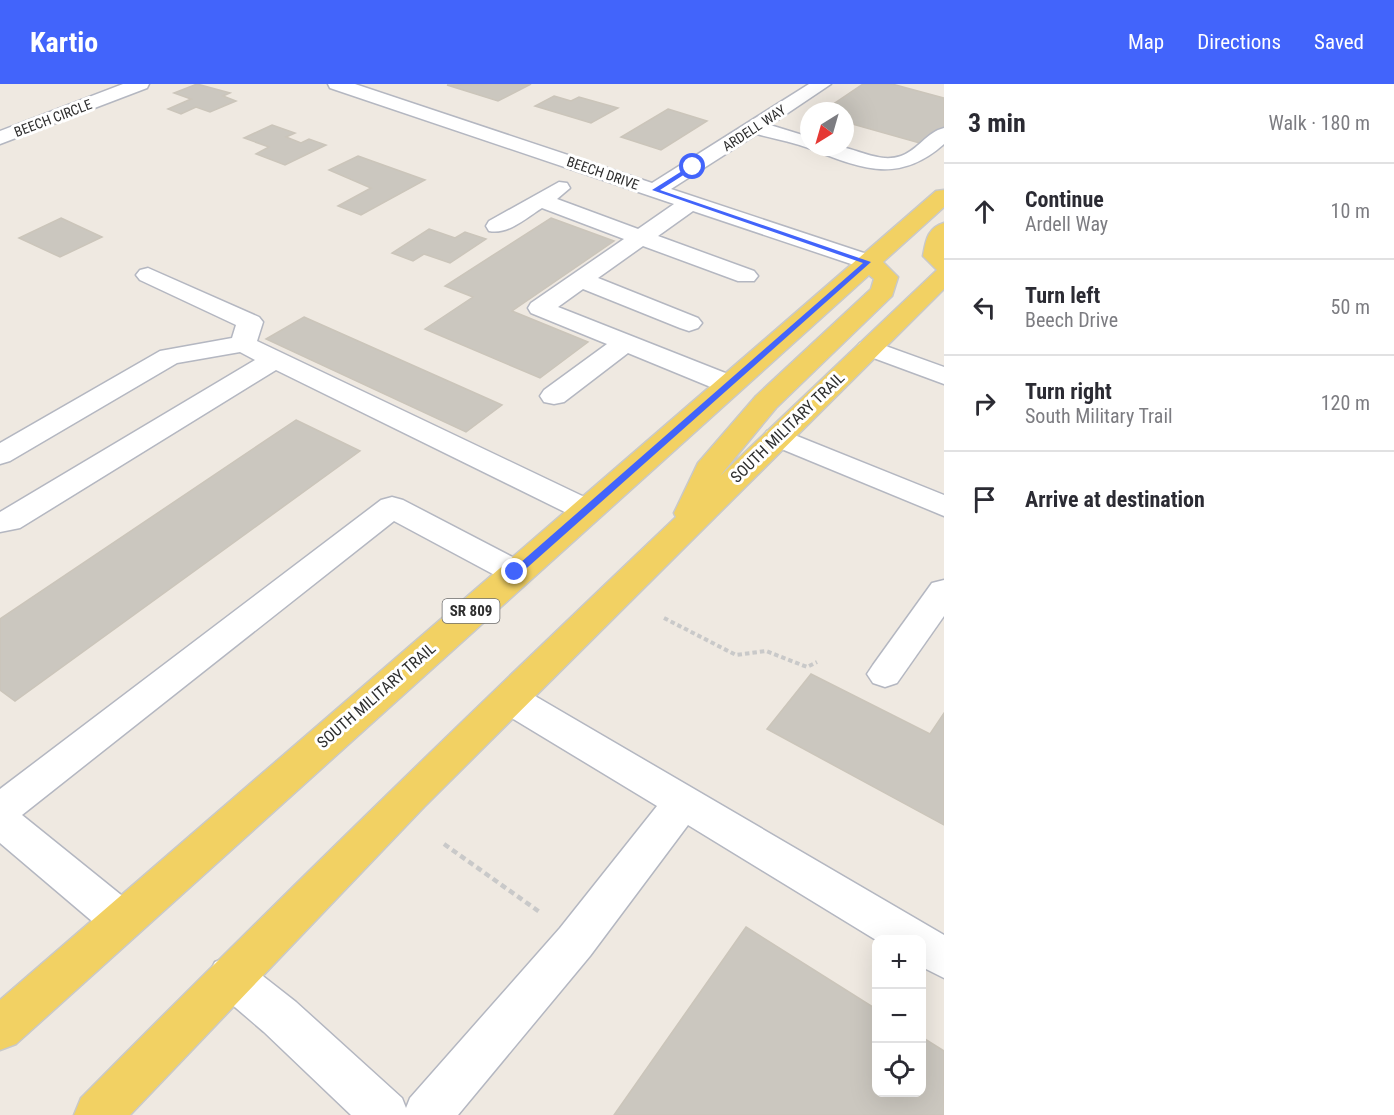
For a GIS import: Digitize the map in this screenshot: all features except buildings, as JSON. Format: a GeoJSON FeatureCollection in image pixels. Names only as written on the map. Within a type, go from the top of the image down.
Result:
{"type":"FeatureCollection","features":[{"type":"Feature","properties":{"kind":"main road","name":"SOUTH MILITARY TRAIL"},"geometry":{"type":"LineString","coordinates":[[0,1029],[728,384],[944,196]]}},
{"type":"Feature","properties":{"kind":"main road"},"geometry":{"type":"LineString","coordinates":[[944,230],[938,236],[935,256],[944,265]]}},
{"type":"Feature","properties":{"kind":"main road"},"geometry":{"type":"LineString","coordinates":[[682,528],[708,469],[766,402],[883,291],[886,277],[868,262]]}},
{"type":"Feature","properties":{"kind":"main road","name":"SOUTH MILITARY TRAIL"},"geometry":{"type":"LineString","coordinates":[[99,1115],[230,976],[682,528],[944,276]]}},
{"type":"Feature","properties":{"kind":"street","name":"BEECH CIRCLE"},"geometry":{"type":"LineString","coordinates":[[0,138],[140,84]]}},
{"type":"Feature","properties":{"kind":"street","name":"BEECH DRIVE"},"geometry":{"type":"LineString","coordinates":[[337,84],[868,262]]}},
{"type":"Feature","properties":{"kind":"street","name":"ARDELL WAY"},"geometry":{"type":"LineString","coordinates":[[655,190],[822,84]]}},
{"type":"Feature","properties":{"kind":"street"},"geometry":{"type":"LineString","coordinates":[[774,115],[800,122]]}},
{"type":"Feature","properties":{"kind":"street"},"geometry":{"type":"LineString","coordinates":[[755,127],[800,140]]}},
{"type":"Feature","properties":{"kind":"street"},"geometry":{"type":"LineString","coordinates":[[852,156],[879,164],[897,164],[916,156],[944,134]]}},
{"type":"Feature","properties":{"kind":"street"},"geometry":{"type":"LineString","coordinates":[[854,138],[916,156]]}},
{"type":"Feature","properties":{"kind":"street"},"geometry":{"type":"LineString","coordinates":[[497,226],[591,169]]}},
{"type":"Feature","properties":{"kind":"street"},"geometry":{"type":"LineString","coordinates":[[540,200],[746,276]]}},
{"type":"Feature","properties":{"kind":"street"},"geometry":{"type":"LineString","coordinates":[[691,202],[540,308],[728,384]]}},
{"type":"Feature","properties":{"kind":"street"},"geometry":{"type":"LineString","coordinates":[[148,275],[250,322],[243,344]]}},
{"type":"Feature","properties":{"kind":"street"},"geometry":{"type":"LineString","coordinates":[[580,279],[689,323]]}},
{"type":"Feature","properties":{"kind":"street"},"geometry":{"type":"LineString","coordinates":[[554,396],[625,343]]}},
{"type":"Feature","properties":{"kind":"street"},"geometry":{"type":"LineString","coordinates":[[0,455],[169,357],[243,344],[586,510]]}},
{"type":"Feature","properties":{"kind":"street"},"geometry":{"type":"LineString","coordinates":[[869,348],[944,376]]}},
{"type":"Feature","properties":{"kind":"street"},"geometry":{"type":"LineString","coordinates":[[0,522],[9,521],[275,359]]}},
{"type":"Feature","properties":{"kind":"street"},"geometry":{"type":"LineString","coordinates":[[777,437],[944,506]]}},
{"type":"Feature","properties":{"kind":"street"},"geometry":{"type":"LineString","coordinates":[[0,811],[392,507],[515,572]]}},
{"type":"Feature","properties":{"kind":"street"},"geometry":{"type":"LineString","coordinates":[[885,674],[944,591]]}},
{"type":"Feature","properties":{"kind":"street"},"geometry":{"type":"LineString","coordinates":[[510,699],[907,935]]}},
{"type":"Feature","properties":{"kind":"street"},"geometry":{"type":"LineString","coordinates":[[427,1115],[575,942],[684,801]]}},
{"type":"Feature","properties":{"kind":"street"},"geometry":{"type":"LineString","coordinates":[[0,820],[121,920]]}},
{"type":"Feature","properties":{"kind":"street"},"geometry":{"type":"LineString","coordinates":[[926,947],[944,958]]}},
{"type":"Feature","properties":{"kind":"street"},"geometry":{"type":"LineString","coordinates":[[230,976],[280,1017],[385,1115]]}},
{"type":"Feature","properties":{"kind":"path"},"geometry":{"type":"LineString","coordinates":[[664,618],[736,655],[766,651],[807,667],[817,662]]}},
{"type":"Feature","properties":{"kind":"path"},"geometry":{"type":"LineString","coordinates":[[444,844],[543,915]]}},
{"type":"Feature","properties":{"kind":"route"},"geometry":{"type":"LineString","coordinates":[[515,572],[868,262],[655,190],[693,167]]}}]}
